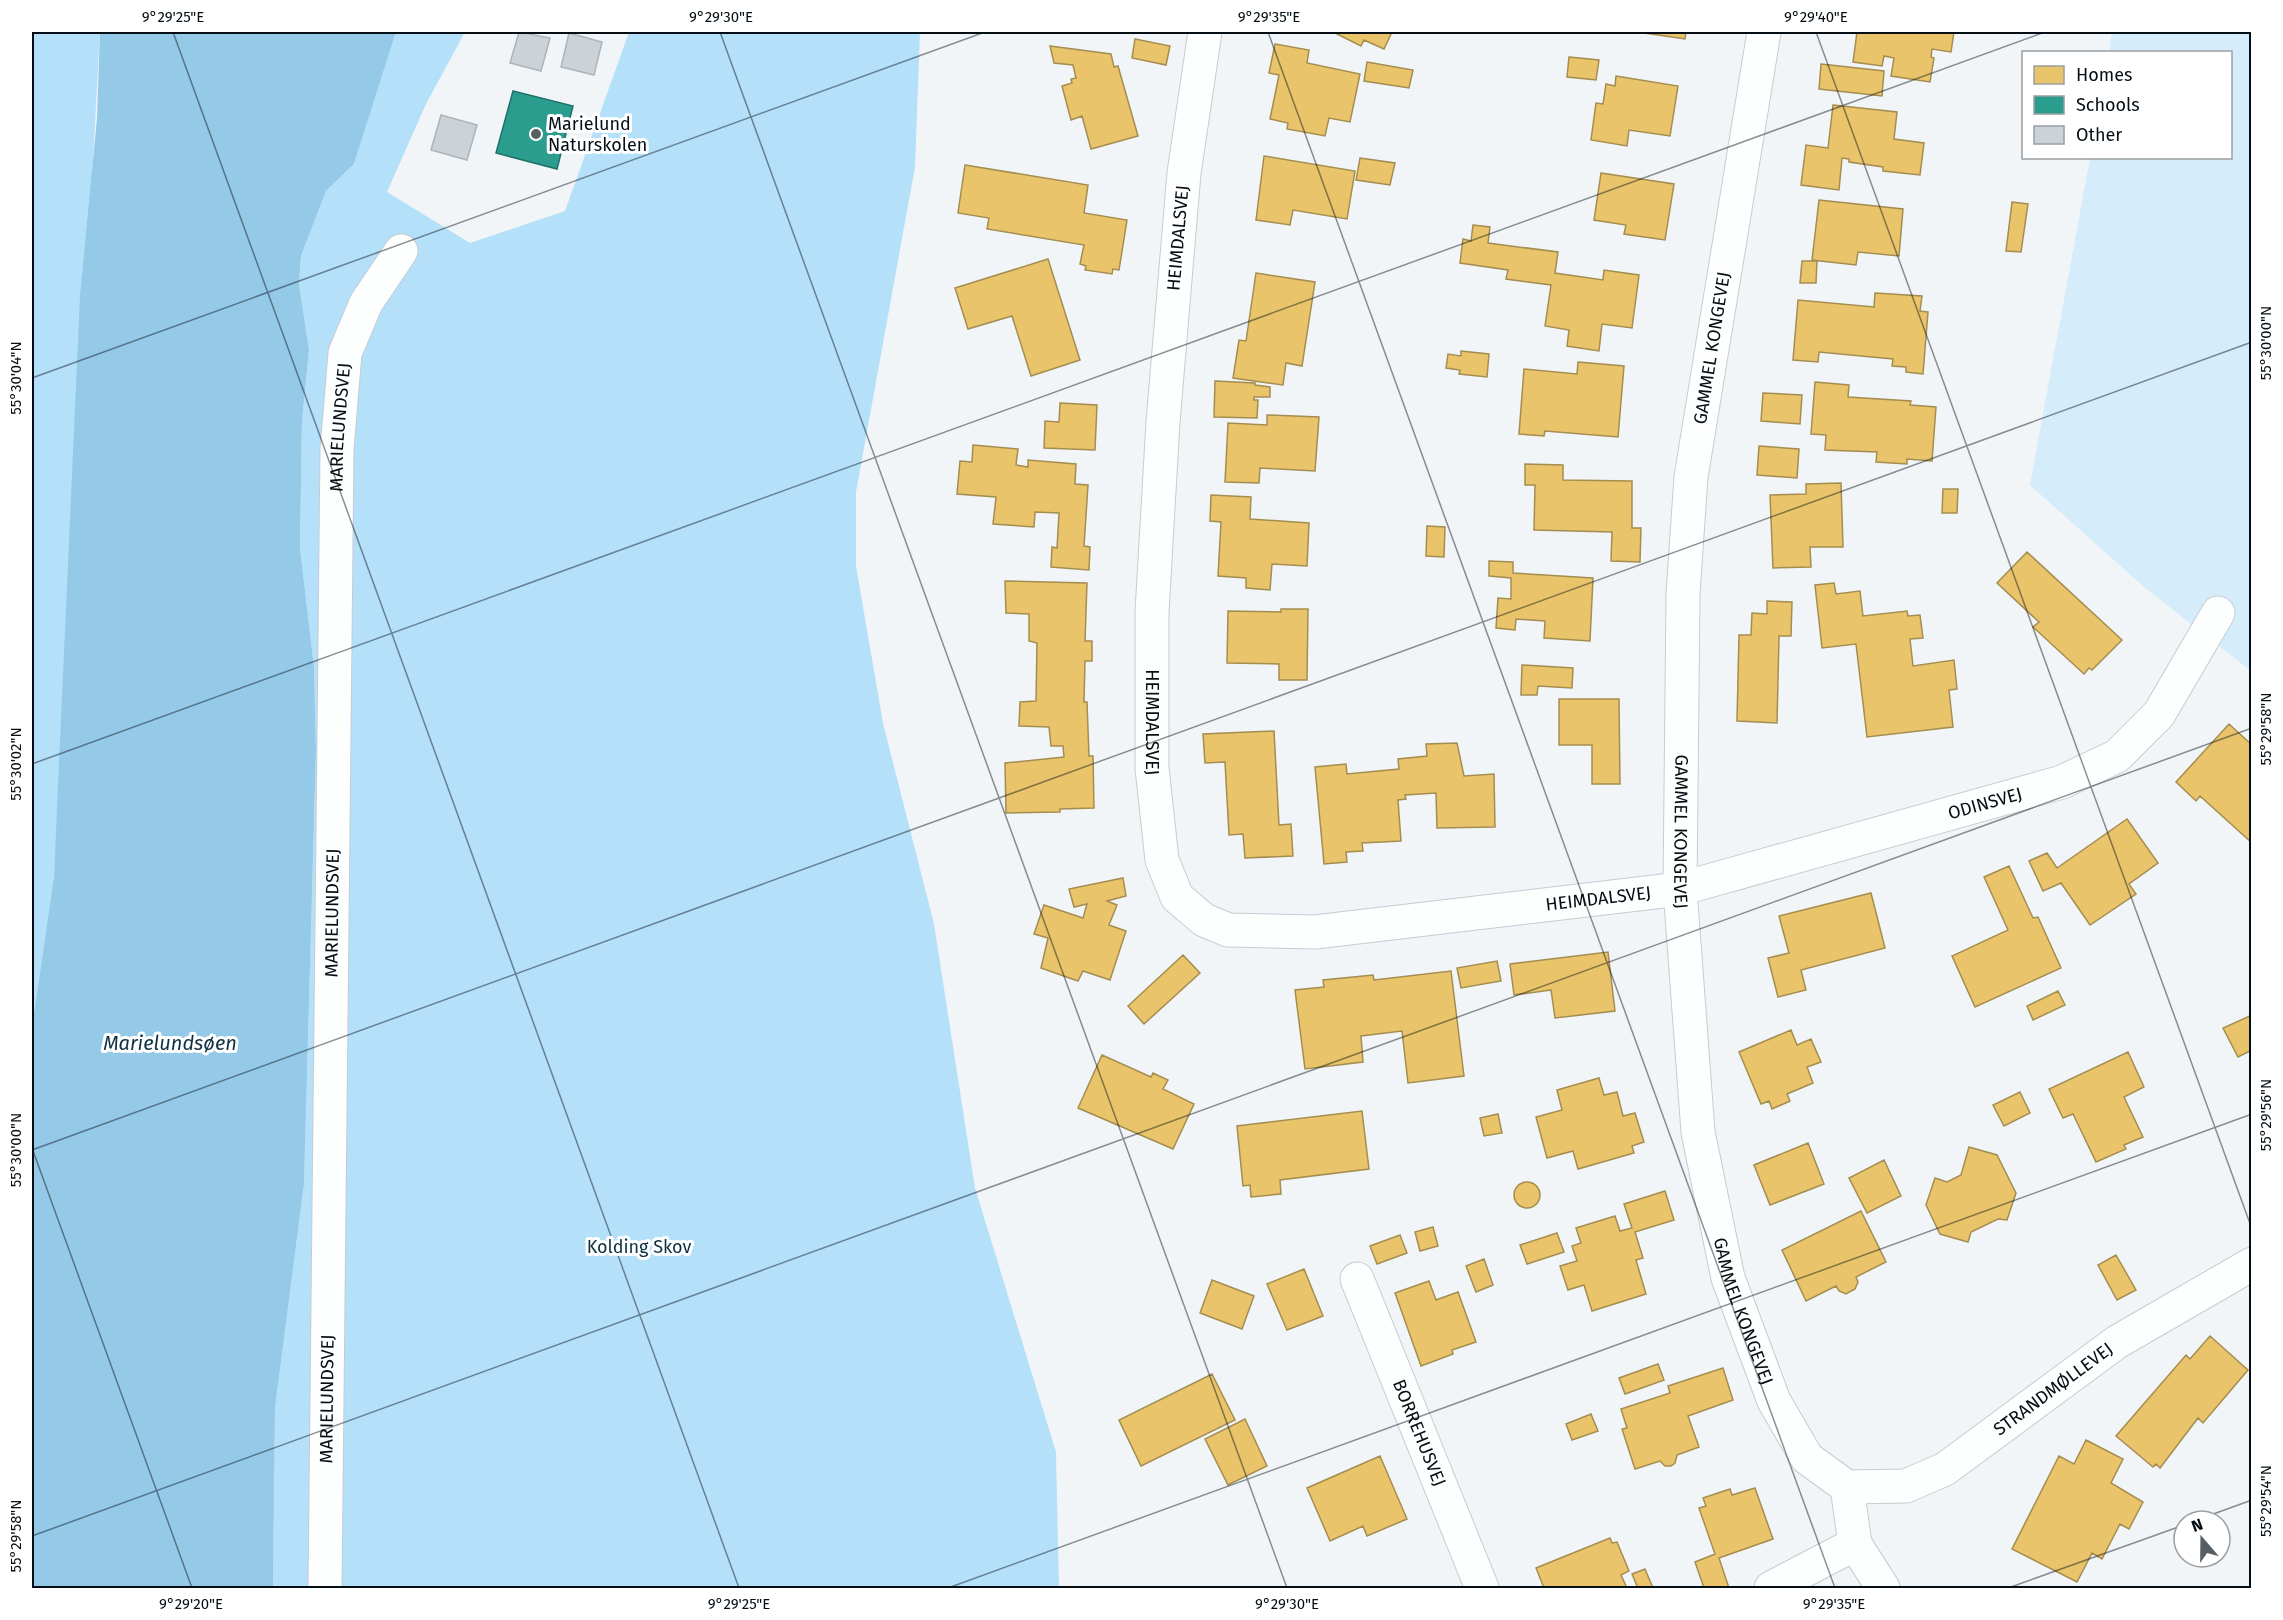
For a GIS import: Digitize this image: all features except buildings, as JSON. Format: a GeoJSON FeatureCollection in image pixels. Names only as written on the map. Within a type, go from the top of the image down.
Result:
{"type":"FeatureCollection","features":[{"type":"Feature","properties":{"kind":"street","name":"HEIMDALSVEJ"},"geometry":{"type":"LineString","coordinates":[[1205,32],[1184,173],[1163,422],[1152,612],[1152,768],[1162,860],[1177,897],[1204,920],[1228,930],[1315,932],[1680,889]]}},
{"type":"Feature","properties":{"kind":"street","name":"GAMMEL KONGEVEJ"},"geometry":{"type":"LineString","coordinates":[[1764,32],[1691,477],[1683,594],[1680,889],[1698,1132],[1728,1278],[1774,1401],[1807,1458],[1846,1487]]}},
{"type":"Feature","properties":{"kind":"street","name":"MARIELUNDSVEJ"},"geometry":{"type":"LineString","coordinates":[[326,1588],[337,449],[345,353],[366,303],[401,251]]}},
{"type":"Feature","properties":{"kind":"street","name":"ODINSVEJ"},"geometry":{"type":"LineString","coordinates":[[1680,889],[2062,782],[2117,756],[2159,714],[2218,613]]}},
{"type":"Feature","properties":{"kind":"street","name":"STRANDMØLLEVEJ"},"geometry":{"type":"LineString","coordinates":[[1846,1487],[1906,1486],[1945,1469],[2117,1342],[2252,1264]]}},
{"type":"Feature","properties":{"kind":"street","name":"BORREHUSVEJ"},"geometry":{"type":"LineString","coordinates":[[1358,1279],[1482,1588]]}},
{"type":"Feature","properties":{"kind":"street"},"geometry":{"type":"LineString","coordinates":[[1846,1487],[1855,1545],[1883,1588]]}},
{"type":"Feature","properties":{"kind":"street"},"geometry":{"type":"LineString","coordinates":[[1772,1588],[1855,1545]]}},
{"type":"Feature","properties":{"kind":"shaded area"},"geometry":{"type":"Polygon","coordinates":[[[2112,32],[2251,32],[2251,671],[2144,587],[2030,485],[2090,159],[2232,159],[2232,51],[2109,51],[2112,32]]]}},
{"type":"Feature","properties":{"kind":"green space"},"geometry":{"type":"Polygon","coordinates":[[[32,32],[100,32],[54,876],[32,1027],[32,32]]]}},
{"type":"Feature","properties":{"kind":"green space","name":"Kolding Skov"},"geometry":{"type":"Polygon","coordinates":[[[396,32],[465,32],[426,104],[387,192],[470,243],[565,211],[629,32],[920,32],[915,167],[856,492],[856,566],[883,723],[934,924],[975,1188],[1056,1452],[1059,1588],[273,1588],[275,1408],[304,1184],[316,751],[314,667],[300,548],[302,421],[309,350],[299,284],[301,256],[326,191],[354,164],[396,32]]]}},
{"type":"Feature","properties":{"kind":"water","name":"Marielundsøen"},"geometry":{"type":"Polygon","coordinates":[[[100,32],[396,32],[354,164],[326,191],[301,256],[299,284],[309,350],[302,421],[300,548],[314,667],[316,751],[304,1184],[275,1408],[273,1588],[32,1588],[32,1027],[54,876],[80,296],[97,118],[100,32]]]}},
{"type":"Feature","properties":{"kind":"place","name":"Marielund Naturskolen"},"geometry":{"type":"Point","coordinates":[536,134]}}]}
